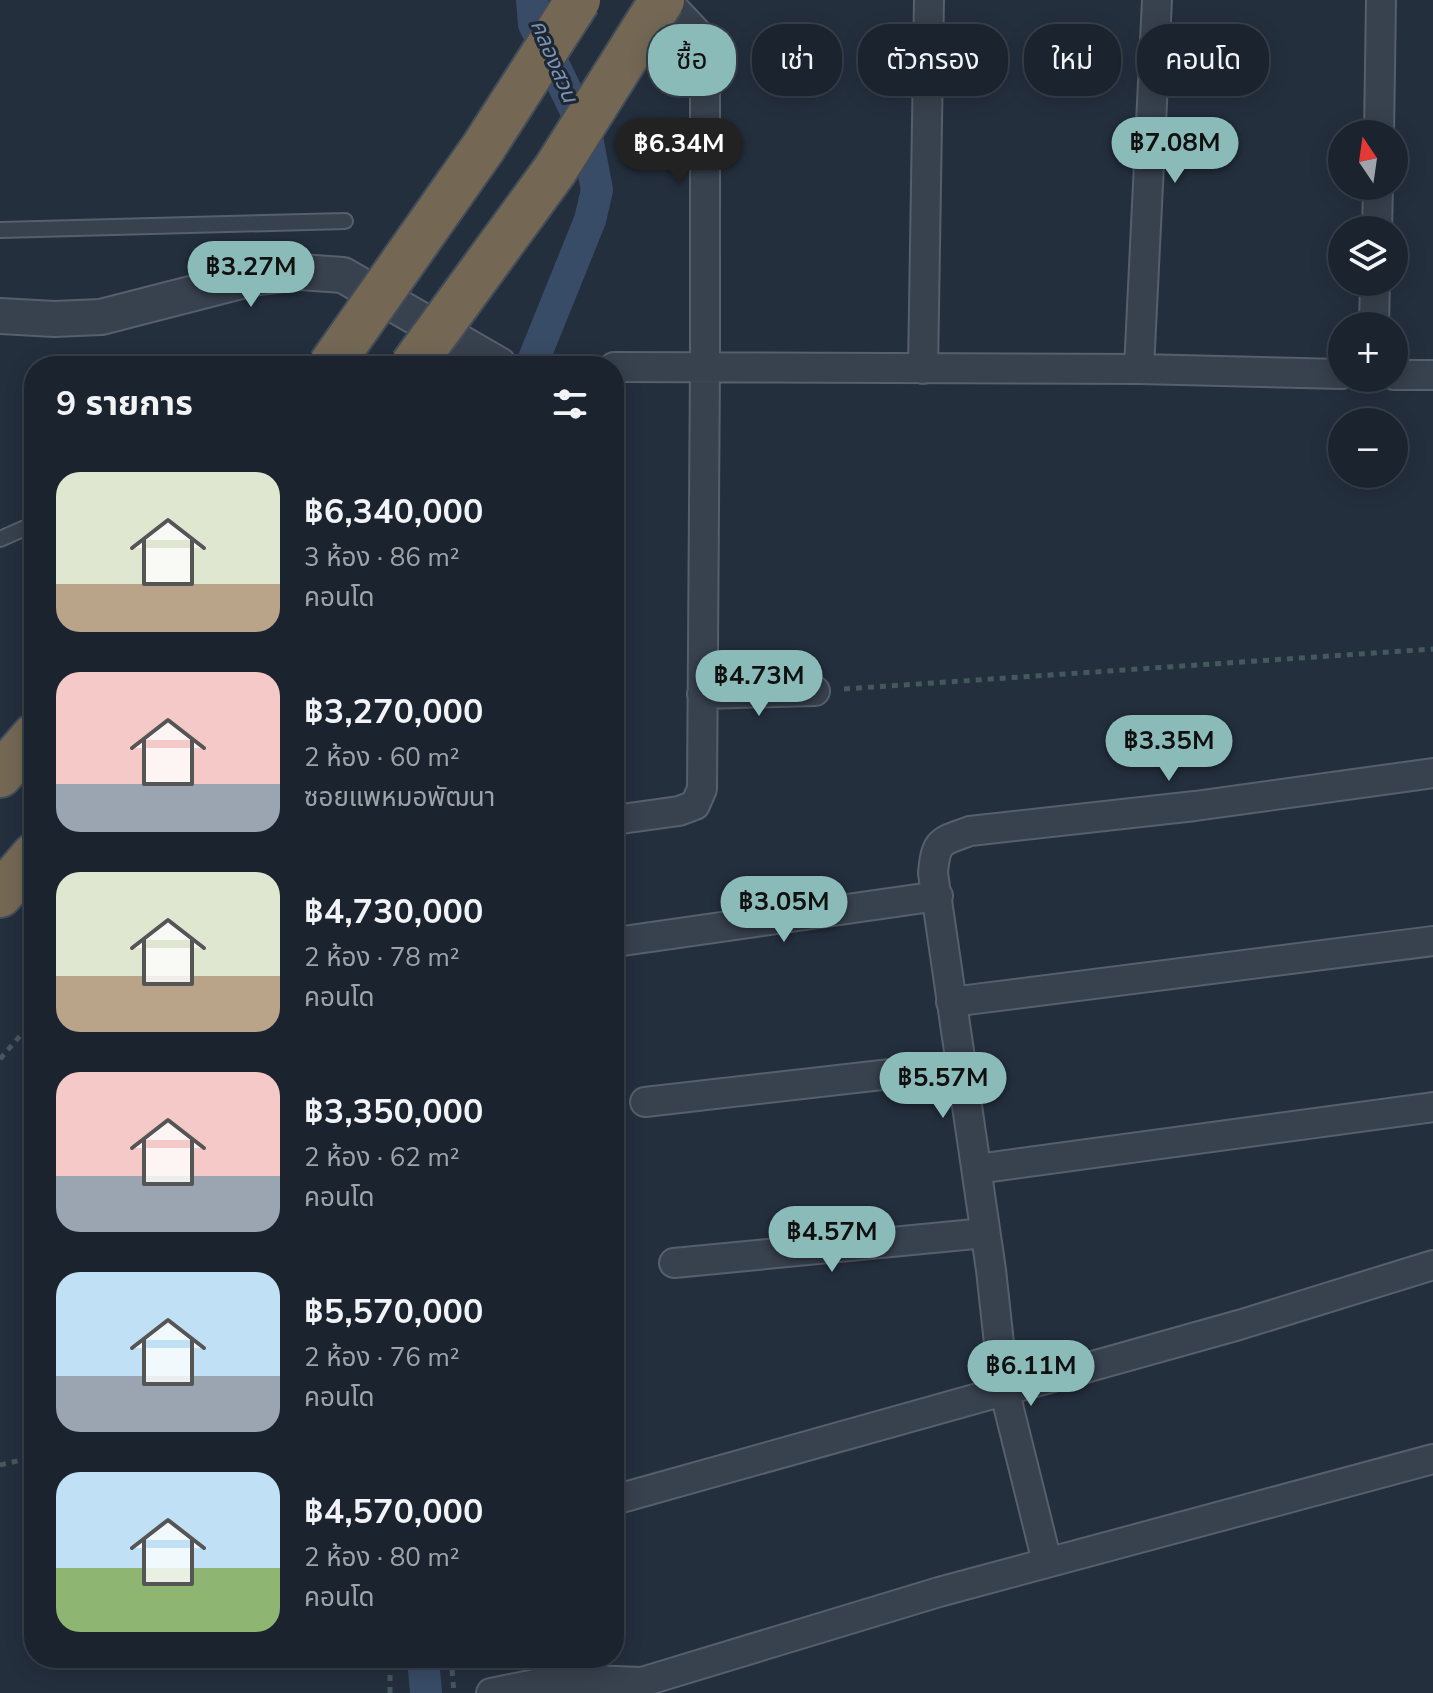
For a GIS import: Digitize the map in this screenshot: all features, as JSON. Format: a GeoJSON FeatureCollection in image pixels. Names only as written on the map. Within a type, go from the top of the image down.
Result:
{"type":"FeatureCollection","features":[{"type":"Feature","properties":{"kind":"highway"},"geometry":{"type":"LineString","coordinates":[[337,356],[483,148],[578,0]]}},
{"type":"Feature","properties":{"kind":"highway"},"geometry":{"type":"LineString","coordinates":[[419,356],[555,170],[664,0]]}},
{"type":"Feature","properties":{"kind":"highway"},"geometry":{"type":"LineString","coordinates":[[0,775],[24,747]]}},
{"type":"Feature","properties":{"kind":"highway"},"geometry":{"type":"LineString","coordinates":[[0,895],[24,867]]}},
{"type":"Feature","properties":{"kind":"street"},"geometry":{"type":"LineString","coordinates":[[624,819],[679,811],[695,805],[702,789],[705,57],[699,35],[664,0]]}},
{"type":"Feature","properties":{"kind":"street"},"geometry":{"type":"LineString","coordinates":[[923,369],[929,0]]}},
{"type":"Feature","properties":{"kind":"street"},"geometry":{"type":"LineString","coordinates":[[1139,369],[1157,0]]}},
{"type":"Feature","properties":{"kind":"street"},"geometry":{"type":"LineString","coordinates":[[1379,120],[1381,0]]}},
{"type":"Feature","properties":{"kind":"street"},"geometry":{"type":"LineString","coordinates":[[0,316],[54,319],[101,317],[253,278],[300,272],[343,275],[492,356]]}},
{"type":"Feature","properties":{"kind":"street"},"geometry":{"type":"LineString","coordinates":[[624,367],[1139,369],[1328,374]]}},
{"type":"Feature","properties":{"kind":"street"},"geometry":{"type":"LineString","coordinates":[[1408,375],[1433,375]]}},
{"type":"Feature","properties":{"kind":"street"},"geometry":{"type":"LineString","coordinates":[[702,694],[815,691]]}},
{"type":"Feature","properties":{"kind":"street"},"geometry":{"type":"LineString","coordinates":[[1047,1562],[1004,1389],[977,1169],[933,873],[935,851],[945,840],[970,831],[1195,806],[1433,773]]}},
{"type":"Feature","properties":{"kind":"street"},"geometry":{"type":"LineString","coordinates":[[624,941],[938,896]]}},
{"type":"Feature","properties":{"kind":"street"},"geometry":{"type":"LineString","coordinates":[[951,1002],[1433,941]]}},
{"type":"Feature","properties":{"kind":"street"},"geometry":{"type":"LineString","coordinates":[[645,1102],[961,1066]]}},
{"type":"Feature","properties":{"kind":"street"},"geometry":{"type":"LineString","coordinates":[[977,1169],[1433,1107]]}},
{"type":"Feature","properties":{"kind":"street"},"geometry":{"type":"LineString","coordinates":[[674,1263],[985,1233]]}},
{"type":"Feature","properties":{"kind":"street"},"geometry":{"type":"LineString","coordinates":[[624,1497],[1239,1325],[1433,1265]]}},
{"type":"Feature","properties":{"kind":"street"},"geometry":{"type":"LineString","coordinates":[[491,1693],[560,1679],[642,1682],[939,1592],[1433,1459]]}},
{"type":"Feature","properties":{"kind":"lane"},"geometry":{"type":"LineString","coordinates":[[0,230],[345,221]]}},
{"type":"Feature","properties":{"kind":"lane"},"geometry":{"type":"LineString","coordinates":[[0,539],[24,528]]}},
{"type":"Feature","properties":{"kind":"path"},"geometry":{"type":"LineString","coordinates":[[815,691],[1433,649]]}},
{"type":"Feature","properties":{"kind":"path"},"geometry":{"type":"LineString","coordinates":[[0,1059],[24,1031]]}},
{"type":"Feature","properties":{"kind":"path"},"geometry":{"type":"LineString","coordinates":[[0,1465],[24,1459]]}},
{"type":"Feature","properties":{"kind":"path"},"geometry":{"type":"LineString","coordinates":[[390,1668],[390,1693]]}},
{"type":"Feature","properties":{"kind":"path"},"geometry":{"type":"LineString","coordinates":[[452,1668],[454,1693]]}},
{"type":"Feature","properties":{"kind":"waterway","name":"คลองสวน"},"geometry":{"type":"LineString","coordinates":[[532,0],[534,24],[586,132],[597,190],[590,220],[535,356]]}},
{"type":"Feature","properties":{"kind":"waterway"},"geometry":{"type":"LineString","coordinates":[[424,1668],[426,1693]]}}]}
